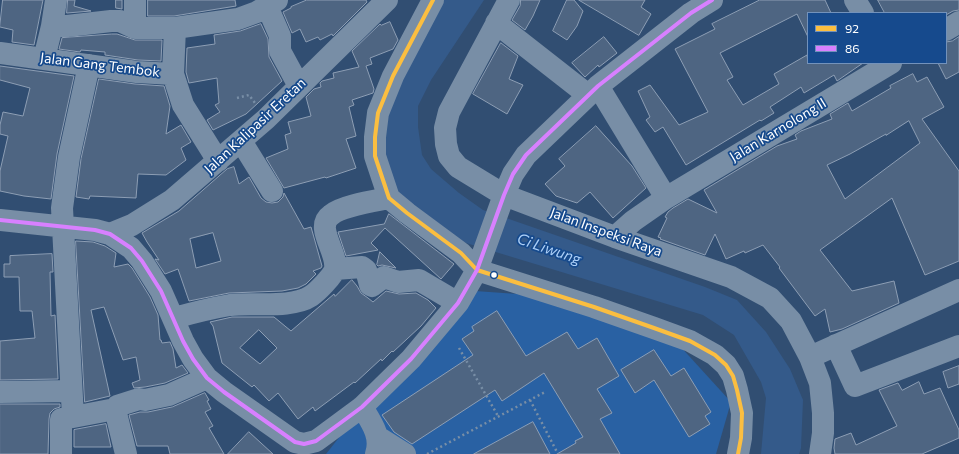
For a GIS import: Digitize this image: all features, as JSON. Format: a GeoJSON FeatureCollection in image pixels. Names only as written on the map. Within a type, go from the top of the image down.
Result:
{"type":"FeatureCollection","features":[{"type":"Feature","properties":{"kind":"street"},"geometry":{"type":"LineString","coordinates":[[44,59],[52,26],[56,0]]}},
{"type":"Feature","properties":{"kind":"street"},"geometry":{"type":"LineString","coordinates":[[135,0],[135,28]]}},
{"type":"Feature","properties":{"kind":"street"},"geometry":{"type":"LineString","coordinates":[[433,0],[393,76],[378,113],[375,137],[375,156],[389,198],[461,253],[479,264],[587,305],[690,341],[715,355],[726,365],[733,376],[738,390],[742,413],[741,438],[738,454]]}},
{"type":"Feature","properties":{"kind":"street","name":"Jalan Inspeksi Raya"},"geometry":{"type":"LineString","coordinates":[[509,0],[449,112],[445,128],[446,144],[449,156],[458,167],[502,199],[731,277],[770,298],[791,321],[810,357],[820,383],[822,395],[823,433],[820,454]]}},
{"type":"Feature","properties":{"kind":"street"},"geometry":{"type":"LineString","coordinates":[[0,220],[63,225],[95,230],[110,234],[131,248],[142,261],[161,291],[186,347],[207,378],[224,392],[295,442],[304,444],[316,441],[329,433],[362,407],[411,359],[458,303],[479,264],[502,199],[513,174],[526,155],[593,90],[691,7],[712,0]]}},
{"type":"Feature","properties":{"kind":"street"},"geometry":{"type":"LineString","coordinates":[[855,0],[862,12]]}},
{"type":"Feature","properties":{"kind":"street","name":"Jalan Kalipasir Eretan"},"geometry":{"type":"LineString","coordinates":[[110,234],[132,225],[172,200],[218,161],[266,119],[377,3]]}},
{"type":"Feature","properties":{"kind":"street"},"geometry":{"type":"LineString","coordinates":[[52,26],[120,21],[135,28],[175,28],[226,22],[238,19],[264,4],[280,36],[280,51],[299,86]]}},
{"type":"Feature","properties":{"kind":"street"},"geometry":{"type":"LineString","coordinates":[[947,29],[959,22]]}},
{"type":"Feature","properties":{"kind":"street"},"geometry":{"type":"LineString","coordinates":[[496,23],[593,90],[666,198]]}},
{"type":"Feature","properties":{"kind":"street"},"geometry":{"type":"LineString","coordinates":[[173,74],[175,28]]}},
{"type":"Feature","properties":{"kind":"street","name":"Jalan Gang Tembok"},"geometry":{"type":"LineString","coordinates":[[0,53],[137,72],[173,74],[183,105],[218,161]]}},
{"type":"Feature","properties":{"kind":"street","name":"Jalan Karnolong II"},"geometry":{"type":"LineString","coordinates":[[615,237],[633,221],[666,198],[889,64]]}},
{"type":"Feature","properties":{"kind":"street"},"geometry":{"type":"LineString","coordinates":[[73,417],[62,208],[69,157],[90,65]]}},
{"type":"Feature","properties":{"kind":"street"},"geometry":{"type":"LineString","coordinates":[[241,141],[272,191]]}},
{"type":"Feature","properties":{"kind":"street"},"geometry":{"type":"LineString","coordinates":[[174,318],[230,305],[264,305],[301,301],[312,296],[328,280],[335,269],[332,250],[325,234],[325,221],[329,215],[340,209],[389,198]]}},
{"type":"Feature","properties":{"kind":"street"},"geometry":{"type":"LineString","coordinates":[[335,269],[362,267],[366,270],[370,285],[372,286],[384,277],[398,282],[419,280],[458,303]]}},
{"type":"Feature","properties":{"kind":"street"},"geometry":{"type":"LineString","coordinates":[[810,357],[959,290]]}},
{"type":"Feature","properties":{"kind":"street"},"geometry":{"type":"LineString","coordinates":[[836,345],[855,386]]}},
{"type":"Feature","properties":{"kind":"street"},"geometry":{"type":"LineString","coordinates":[[822,395],[855,386],[959,346]]}},
{"type":"Feature","properties":{"kind":"street"},"geometry":{"type":"LineString","coordinates":[[61,454],[61,420],[115,408],[117,406],[139,400],[170,395],[207,378]]}},
{"type":"Feature","properties":{"kind":"street"},"geometry":{"type":"LineString","coordinates":[[0,392],[71,391]]}},
{"type":"Feature","properties":{"kind":"street"},"geometry":{"type":"LineString","coordinates":[[362,407],[372,423],[377,445],[405,454]]}},
{"type":"Feature","properties":{"kind":"street"},"geometry":{"type":"LineString","coordinates":[[115,408],[126,454]]}},
{"type":"Feature","properties":{"kind":"path"},"geometry":{"type":"LineString","coordinates":[[459,348],[498,416]]}},
{"type":"Feature","properties":{"kind":"path"},"geometry":{"type":"LineString","coordinates":[[427,454],[545,392]]}},
{"type":"Feature","properties":{"kind":"path"},"geometry":{"type":"LineString","coordinates":[[530,400],[558,454]]}},
{"type":"Feature","properties":{"kind":"shaded area"},"geometry":{"type":"Polygon","coordinates":[[[475,291],[546,296],[679,345],[731,402],[716,454],[326,454],[345,430],[475,291]]]}},
{"type":"Feature","properties":{"kind":"water","name":"Ci Liwung"},"geometry":{"type":"Polygon","coordinates":[[[438,0],[484,0],[431,80],[418,106],[418,127],[422,155],[431,169],[459,193],[483,210],[705,287],[737,300],[766,332],[790,369],[803,400],[801,448],[799,454],[761,454],[766,398],[761,382],[734,335],[703,315],[466,243],[435,227],[406,204],[391,184],[379,142],[381,116],[438,0]]]}},
{"type":"Feature","properties":{"kind":"building"},"geometry":{"type":"Polygon","coordinates":[[[3,0],[43,0],[34,45],[12,42],[13,30],[0,27],[3,0]]]}},
{"type":"Feature","properties":{"kind":"building"},"geometry":{"type":"Polygon","coordinates":[[[68,0],[75,0],[74,6],[91,11],[67,13],[68,0]]]}},
{"type":"Feature","properties":{"kind":"building"},"geometry":{"type":"Polygon","coordinates":[[[116,0],[122,0],[122,9],[116,8],[116,0]]]}},
{"type":"Feature","properties":{"kind":"building"},"geometry":{"type":"Polygon","coordinates":[[[148,0],[235,0],[236,6],[174,16],[148,16],[148,0]]]}},
{"type":"Feature","properties":{"kind":"building"},"geometry":{"type":"Polygon","coordinates":[[[307,0],[366,0],[367,2],[333,36],[332,34],[320,40],[318,37],[306,42],[300,29],[292,33],[283,12],[307,0]]]}},
{"type":"Feature","properties":{"kind":"building"},"geometry":{"type":"Polygon","coordinates":[[[521,0],[540,0],[525,30],[512,20],[520,6],[521,0]]]}},
{"type":"Feature","properties":{"kind":"building"},"geometry":{"type":"Polygon","coordinates":[[[567,0],[574,0],[583,11],[577,26],[567,40],[553,31],[567,0]]]}},
{"type":"Feature","properties":{"kind":"building"},"geometry":{"type":"Polygon","coordinates":[[[579,0],[645,0],[641,7],[651,14],[639,35],[579,0]]]}},
{"type":"Feature","properties":{"kind":"building"},"geometry":{"type":"Polygon","coordinates":[[[760,0],[825,0],[831,12],[807,12],[807,35],[797,14],[720,53],[733,77],[727,80],[743,105],[779,84],[774,74],[807,55],[807,64],[862,64],[837,81],[834,75],[804,93],[801,87],[770,107],[774,113],[686,165],[663,127],[655,132],[646,120],[650,117],[638,91],[650,85],[679,125],[708,112],[675,49],[715,29],[712,24],[760,0]]]}},
{"type":"Feature","properties":{"kind":"building"},"geometry":{"type":"Polygon","coordinates":[[[878,0],[959,0],[959,10],[947,14],[947,12],[884,12],[878,0]]]}},
{"type":"Feature","properties":{"kind":"building"},"geometry":{"type":"Polygon","coordinates":[[[390,22],[398,40],[393,49],[370,58],[372,64],[366,66],[374,89],[373,93],[352,100],[354,105],[349,107],[356,136],[346,139],[356,168],[326,178],[325,177],[284,188],[266,158],[288,149],[285,135],[291,133],[288,122],[311,116],[306,97],[314,89],[321,87],[320,83],[322,81],[334,78],[333,73],[359,67],[352,51],[380,24],[390,22]]]}},
{"type":"Feature","properties":{"kind":"building"},"geometry":{"type":"Polygon","coordinates":[[[261,24],[268,39],[269,57],[282,81],[246,114],[213,130],[207,120],[220,112],[215,105],[219,103],[217,78],[189,83],[186,72],[187,48],[215,44],[214,35],[240,31],[261,24]]]}},
{"type":"Feature","properties":{"kind":"building"},"geometry":{"type":"Polygon","coordinates":[[[117,34],[135,40],[162,40],[161,61],[138,60],[105,55],[105,52],[81,50],[80,52],[59,49],[62,38],[117,34]]]}},
{"type":"Feature","properties":{"kind":"building"},"geometry":{"type":"Polygon","coordinates":[[[604,37],[617,53],[599,67],[598,65],[585,77],[572,63],[604,37]]]}},
{"type":"Feature","properties":{"kind":"building"},"geometry":{"type":"Polygon","coordinates":[[[959,37],[959,72],[946,79],[938,64],[947,64],[947,42],[959,37]]]}},
{"type":"Feature","properties":{"kind":"building"},"geometry":{"type":"Polygon","coordinates":[[[501,43],[518,56],[509,79],[523,85],[507,114],[473,94],[501,43]]]}},
{"type":"Feature","properties":{"kind":"building"},"geometry":{"type":"Polygon","coordinates":[[[0,66],[74,76],[57,154],[51,199],[24,196],[0,191],[0,171],[8,136],[0,134],[0,125],[3,112],[23,116],[30,88],[0,80],[0,66]]]}},
{"type":"Feature","properties":{"kind":"building"},"geometry":{"type":"Polygon","coordinates":[[[913,74],[917,82],[927,77],[944,107],[922,119],[959,171],[959,261],[925,275],[892,198],[820,250],[852,291],[894,281],[899,303],[842,329],[830,332],[825,309],[815,316],[763,245],[726,259],[715,234],[705,255],[658,237],[667,218],[665,217],[673,208],[688,199],[717,213],[704,190],[777,146],[797,139],[795,135],[801,131],[832,119],[830,114],[848,103],[852,111],[891,88],[890,86],[913,74]],[[909,121],[886,135],[827,165],[845,199],[920,143],[909,121]]]}},
{"type":"Feature","properties":{"kind":"building"},"geometry":{"type":"Polygon","coordinates":[[[99,79],[164,86],[170,106],[166,134],[181,125],[191,142],[181,148],[186,160],[166,175],[138,174],[136,198],[90,196],[89,199],[76,197],[81,159],[99,79]]]}},
{"type":"Feature","properties":{"kind":"building"},"geometry":{"type":"Polygon","coordinates":[[[596,126],[632,166],[646,188],[613,218],[590,192],[577,203],[556,196],[545,184],[565,166],[559,159],[596,126]]]}},
{"type":"Feature","properties":{"kind":"building"},"geometry":{"type":"Polygon","coordinates":[[[234,167],[239,184],[249,177],[261,198],[266,202],[278,202],[283,197],[284,193],[304,229],[311,227],[322,266],[321,268],[313,271],[316,274],[306,284],[298,288],[282,291],[229,293],[189,301],[178,269],[165,274],[155,259],[159,260],[142,233],[179,211],[227,169],[234,167]],[[213,233],[190,239],[196,268],[221,261],[213,233]]]}},
{"type":"Feature","properties":{"kind":"building"},"geometry":{"type":"Polygon","coordinates":[[[389,214],[454,264],[441,279],[385,228],[371,243],[378,250],[346,256],[338,232],[384,224],[389,214]]]}},
{"type":"Feature","properties":{"kind":"building"},"geometry":{"type":"Polygon","coordinates":[[[76,241],[93,242],[105,246],[116,253],[114,267],[128,264],[132,268],[150,297],[158,315],[160,340],[162,343],[170,342],[173,349],[176,368],[182,365],[188,373],[165,383],[134,388],[132,383],[140,380],[136,357],[123,360],[104,307],[91,310],[110,396],[85,402],[76,241]]]}},
{"type":"Feature","properties":{"kind":"building"},"geometry":{"type":"Polygon","coordinates":[[[380,252],[396,268],[377,265],[380,252]]]}},
{"type":"Feature","properties":{"kind":"building"},"geometry":{"type":"Polygon","coordinates":[[[52,254],[53,272],[50,272],[51,316],[55,315],[58,379],[0,380],[0,341],[35,338],[32,311],[20,311],[19,277],[4,277],[4,264],[10,264],[10,256],[52,254]]]}},
{"type":"Feature","properties":{"kind":"building"},"geometry":{"type":"Polygon","coordinates":[[[352,280],[361,293],[373,302],[386,291],[399,294],[416,293],[428,300],[436,308],[421,326],[393,352],[392,351],[382,361],[381,359],[355,383],[354,382],[315,411],[313,407],[298,419],[278,393],[269,401],[254,385],[252,387],[222,363],[213,326],[210,322],[232,317],[274,317],[291,331],[334,294],[335,296],[352,280]],[[259,330],[240,348],[260,364],[277,348],[259,330]]]}},
{"type":"Feature","properties":{"kind":"building"},"geometry":{"type":"Polygon","coordinates":[[[497,311],[526,356],[567,332],[578,349],[597,338],[619,376],[597,389],[612,413],[600,419],[620,454],[557,454],[583,437],[544,373],[502,401],[495,390],[412,444],[394,432],[382,415],[473,355],[462,339],[474,331],[472,327],[497,311]]]}},
{"type":"Feature","properties":{"kind":"building"},"geometry":{"type":"Polygon","coordinates":[[[654,350],[671,376],[684,368],[711,412],[705,416],[710,424],[689,437],[654,380],[635,393],[621,370],[654,350]]]}},
{"type":"Feature","properties":{"kind":"building"},"geometry":{"type":"Polygon","coordinates":[[[959,366],[959,384],[948,388],[943,372],[959,366]]]}},
{"type":"Feature","properties":{"kind":"building"},"geometry":{"type":"Polygon","coordinates":[[[919,382],[924,394],[940,388],[959,430],[959,438],[922,454],[835,454],[835,439],[851,433],[856,445],[897,426],[879,390],[898,383],[902,390],[919,382]]]}},
{"type":"Feature","properties":{"kind":"building"},"geometry":{"type":"Polygon","coordinates":[[[205,393],[209,400],[207,401],[211,409],[205,412],[213,426],[209,428],[224,454],[170,454],[168,446],[137,446],[129,415],[172,407],[205,393]]]}},
{"type":"Feature","properties":{"kind":"building"},"geometry":{"type":"Polygon","coordinates":[[[0,404],[60,404],[60,407],[54,409],[50,413],[48,454],[0,454],[0,404]]]}},
{"type":"Feature","properties":{"kind":"building"},"geometry":{"type":"Polygon","coordinates":[[[533,422],[550,454],[474,454],[533,422]]]}},
{"type":"Feature","properties":{"kind":"building"},"geometry":{"type":"Polygon","coordinates":[[[106,424],[111,447],[74,447],[74,430],[106,424]]]}},
{"type":"Feature","properties":{"kind":"building"},"geometry":{"type":"Polygon","coordinates":[[[249,432],[273,454],[228,454],[249,432]]]}},
{"type":"Feature","properties":{"kind":"transit line","name":"92"},"geometry":{"type":"LineString","coordinates":[[433,0],[393,76],[378,113],[375,137],[375,156],[389,198],[461,253],[477,270],[594,307],[654,328],[690,341],[715,355],[726,365],[733,376],[737,390],[742,413],[741,438],[738,454]]}},
{"type":"Feature","properties":{"kind":"transit line","name":"86"},"geometry":{"type":"LineString","coordinates":[[0,220],[95,230],[110,234],[131,248],[142,261],[161,291],[183,341],[193,359],[207,378],[224,392],[295,442],[304,444],[316,441],[362,407],[411,359],[458,303],[477,270],[513,174],[526,155],[598,86],[691,13],[712,0]]}}]}
